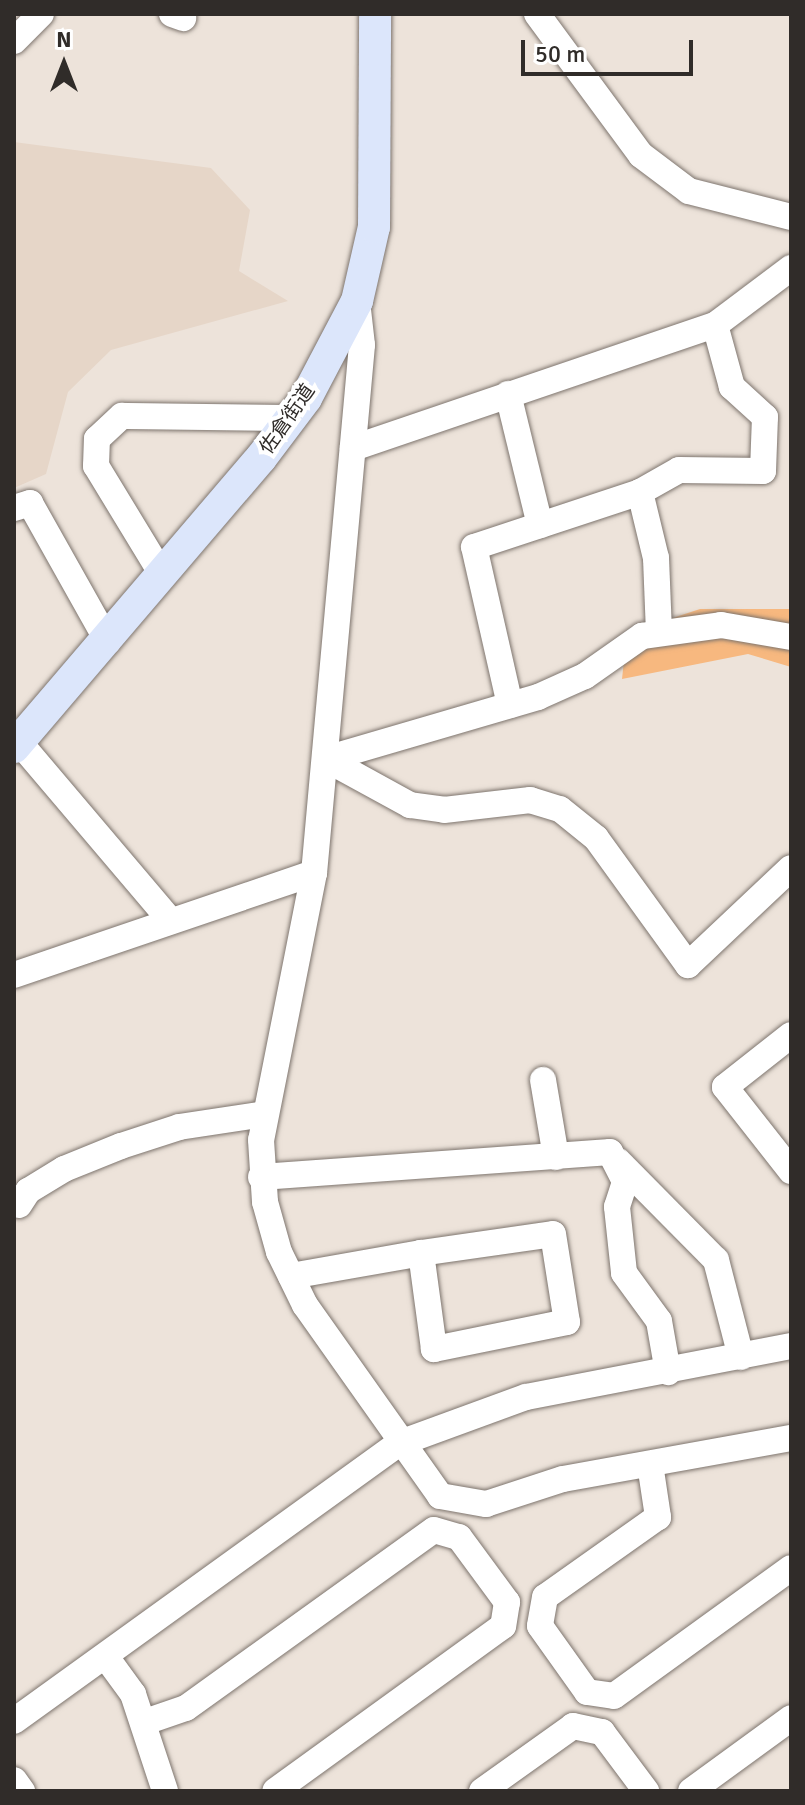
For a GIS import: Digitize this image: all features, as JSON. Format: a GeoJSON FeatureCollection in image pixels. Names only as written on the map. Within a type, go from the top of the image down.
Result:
{"type":"FeatureCollection","features":[{"type":"Feature","properties":{"kind":"main road","name":"佐倉街道"},"geometry":{"type":"LineString","coordinates":[[16,745],[108,642],[291,418],[357,301],[374,227],[375,14]]}},
{"type":"Feature","properties":{"kind":"street"},"geometry":{"type":"LineString","coordinates":[[14,41],[41,14]]}},
{"type":"Feature","properties":{"kind":"street"},"geometry":{"type":"LineString","coordinates":[[537,14],[641,155],[689,191],[791,217]]}},
{"type":"Feature","properties":{"kind":"street"},"geometry":{"type":"LineString","coordinates":[[353,448],[715,325],[791,268]]}},
{"type":"Feature","properties":{"kind":"street"},"geometry":{"type":"LineString","coordinates":[[357,301],[362,345],[314,873],[265,1114],[261,1177],[291,1276],[400,1443],[440,1496],[486,1504],[563,1479],[791,1438]]}},
{"type":"Feature","properties":{"kind":"street"},"geometry":{"type":"LineString","coordinates":[[510,705],[474,547],[640,492],[679,470],[763,471],[765,417],[732,387],[715,325]]}},
{"type":"Feature","properties":{"kind":"street"},"geometry":{"type":"LineString","coordinates":[[508,394],[540,525]]}},
{"type":"Feature","properties":{"kind":"street"},"geometry":{"type":"LineString","coordinates":[[163,576],[96,466],[97,439],[122,416],[291,418]]}},
{"type":"Feature","properties":{"kind":"street"},"geometry":{"type":"LineString","coordinates":[[640,492],[656,558],[659,632]]}},
{"type":"Feature","properties":{"kind":"street"},"geometry":{"type":"LineString","coordinates":[[14,508],[30,503],[108,642]]}},
{"type":"Feature","properties":{"kind":"street"},"geometry":{"type":"LineString","coordinates":[[326,759],[510,705],[585,676],[609,655],[659,632],[721,625],[791,637]]}},
{"type":"Feature","properties":{"kind":"street"},"geometry":{"type":"LineString","coordinates":[[16,745],[168,918]]}},
{"type":"Feature","properties":{"kind":"street"},"geometry":{"type":"LineString","coordinates":[[326,759],[410,805],[444,810],[530,800],[560,809],[596,838],[688,965],[791,868]]}},
{"type":"Feature","properties":{"kind":"street"},"geometry":{"type":"LineString","coordinates":[[14,975],[168,918],[314,873]]}},
{"type":"Feature","properties":{"kind":"street"},"geometry":{"type":"LineString","coordinates":[[791,1035],[725,1087],[791,1171]]}},
{"type":"Feature","properties":{"kind":"street"},"geometry":{"type":"LineString","coordinates":[[543,1080],[556,1157]]}},
{"type":"Feature","properties":{"kind":"street"},"geometry":{"type":"LineString","coordinates":[[19,1205],[28,1191],[64,1169],[121,1146],[179,1127],[265,1114]]}},
{"type":"Feature","properties":{"kind":"street"},"geometry":{"type":"LineString","coordinates":[[261,1177],[610,1152]]}},
{"type":"Feature","properties":{"kind":"street"},"geometry":{"type":"LineString","coordinates":[[610,1152],[716,1260],[741,1357]]}},
{"type":"Feature","properties":{"kind":"street"},"geometry":{"type":"LineString","coordinates":[[610,1152],[625,1182],[617,1207],[624,1273],[659,1321],[668,1372]]}},
{"type":"Feature","properties":{"kind":"street"},"geometry":{"type":"LineString","coordinates":[[291,1276],[421,1253],[553,1234],[567,1322],[434,1349],[421,1253]]}},
{"type":"Feature","properties":{"kind":"street"},"geometry":{"type":"LineString","coordinates":[[14,1721],[400,1443],[526,1397],[791,1346]]}},
{"type":"Feature","properties":{"kind":"street"},"geometry":{"type":"LineString","coordinates":[[650,1464],[658,1517],[545,1597],[540,1626],[587,1692],[614,1696],[791,1568]]}},
{"type":"Feature","properties":{"kind":"street"},"geometry":{"type":"LineString","coordinates":[[145,1722],[186,1708],[434,1530],[459,1537],[507,1602],[503,1626],[275,1791]]}},
{"type":"Feature","properties":{"kind":"street"},"geometry":{"type":"LineString","coordinates":[[106,1657],[145,1722],[165,1791]]}},
{"type":"Feature","properties":{"kind":"street"},"geometry":{"type":"LineString","coordinates":[[691,1791],[791,1718]]}},
{"type":"Feature","properties":{"kind":"street"},"geometry":{"type":"LineString","coordinates":[[482,1791],[573,1726],[602,1732],[646,1791]]}},
{"type":"Feature","properties":{"kind":"street"},"geometry":{"type":"LineString","coordinates":[[14,1780],[22,1791]]}},
{"type":"Feature","properties":{"kind":"shaded area"},"geometry":{"type":"Polygon","coordinates":[[[14,142],[211,168],[250,210],[239,271],[288,301],[111,350],[68,392],[46,474],[14,488],[14,142]]]}},
{"type":"Feature","properties":{"kind":"shaded area"},"geometry":{"type":"Polygon","coordinates":[[[700,609],[791,609],[791,667],[748,654],[622,679],[627,633],[700,609]]]}}]}
